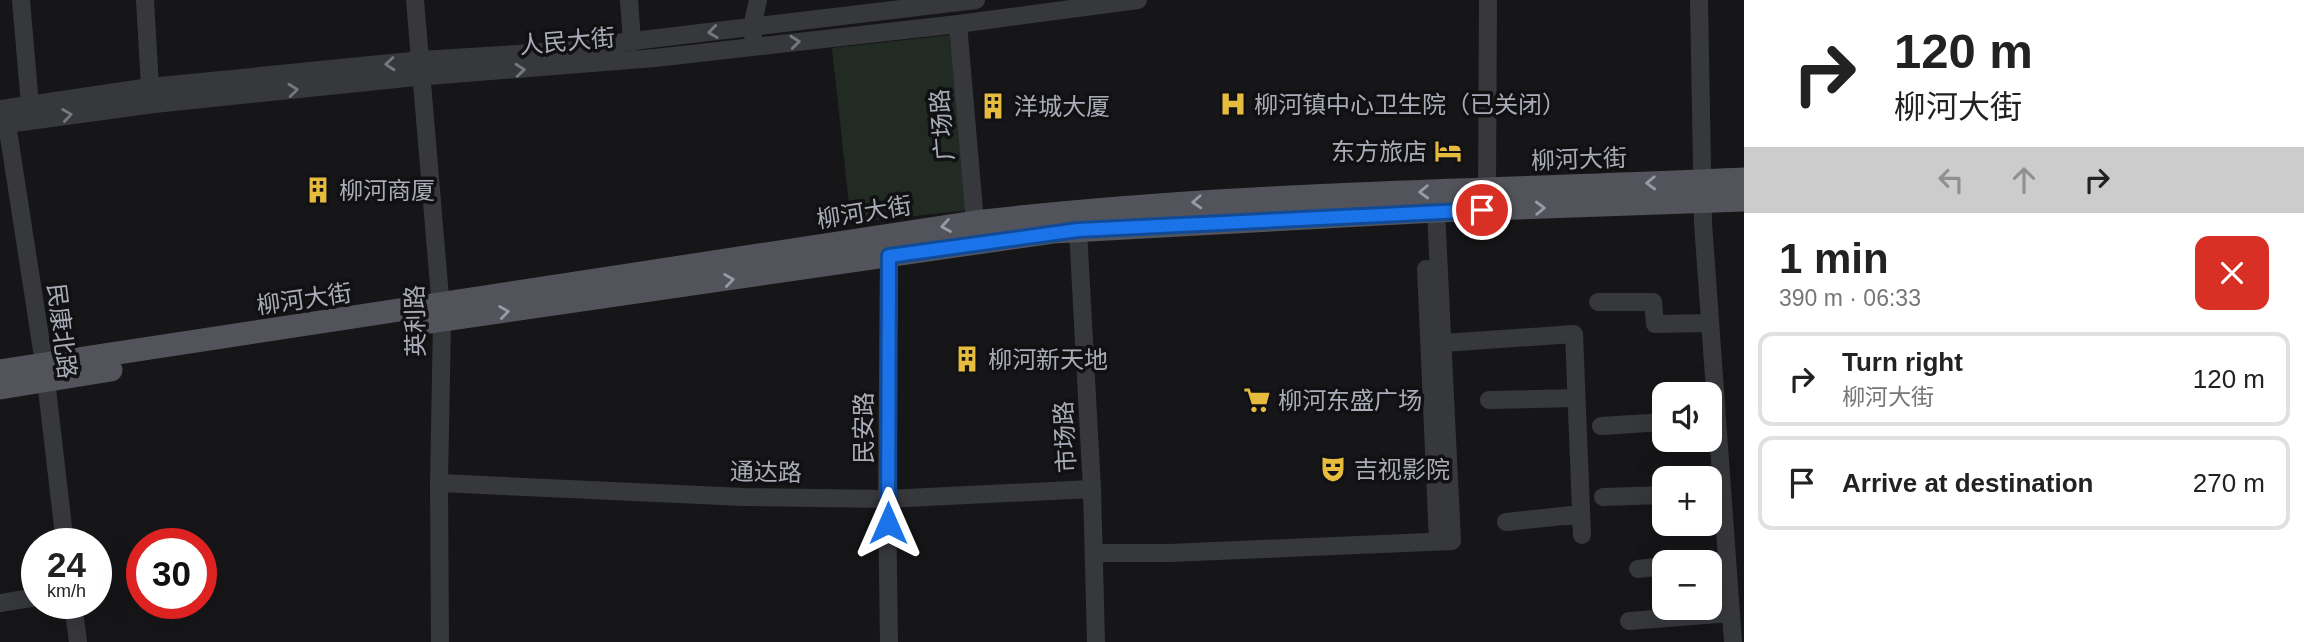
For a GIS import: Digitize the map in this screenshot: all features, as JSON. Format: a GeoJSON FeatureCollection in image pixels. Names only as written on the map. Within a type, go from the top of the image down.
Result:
{"type":"FeatureCollection","features":[{"type":"Feature","properties":{"kind":"main road","name":"柳河大街"},"geometry":{"type":"LineString","coordinates":[[0,371],[44,372],[441,313],[1078,230],[1430,212],[1703,191],[1744,179]]}},
{"type":"Feature","properties":{"kind":"main road","name":"柳河大街"},"geometry":{"type":"LineString","coordinates":[[441,313],[975,222],[1139,205],[1487,189],[1703,191],[1744,200]]}},
{"type":"Feature","properties":{"kind":"main road","name":"柳河大街"},"geometry":{"type":"LineString","coordinates":[[0,388],[44,372]]}},
{"type":"Feature","properties":{"kind":"street"},"geometry":{"type":"LineString","coordinates":[[22,0],[30,105]]}},
{"type":"Feature","properties":{"kind":"street"},"geometry":{"type":"LineString","coordinates":[[145,0],[150,87]]}},
{"type":"Feature","properties":{"kind":"street","name":"英利路"},"geometry":{"type":"LineString","coordinates":[[415,0],[441,313],[440,642]]}},
{"type":"Feature","properties":{"kind":"street"},"geometry":{"type":"LineString","coordinates":[[629,0],[632,42]]}},
{"type":"Feature","properties":{"kind":"street"},"geometry":{"type":"LineString","coordinates":[[754,47],[752,27],[758,0]]}},
{"type":"Feature","properties":{"kind":"street","name":"人民大街"},"geometry":{"type":"LineString","coordinates":[[2,120],[154,104],[533,53],[974,0]]}},
{"type":"Feature","properties":{"kind":"street","name":"广场路"},"geometry":{"type":"LineString","coordinates":[[974,0],[966,23],[975,222]]}},
{"type":"Feature","properties":{"kind":"street","name":"人民大街"},"geometry":{"type":"LineString","coordinates":[[2,120],[30,105],[150,87],[421,69],[654,58],[966,23],[1138,0]]}},
{"type":"Feature","properties":{"kind":"street"},"geometry":{"type":"LineString","coordinates":[[1487,189],[1488,0]]}},
{"type":"Feature","properties":{"kind":"street"},"geometry":{"type":"LineString","coordinates":[[1699,0],[1703,223],[1712,382]]}},
{"type":"Feature","properties":{"kind":"street","name":"民康北路"},"geometry":{"type":"LineString","coordinates":[[2,120],[44,372],[63,528]]}},
{"type":"Feature","properties":{"kind":"street"},"geometry":{"type":"LineString","coordinates":[[1430,212],[1443,343],[1445,541]]}},
{"type":"Feature","properties":{"kind":"street"},"geometry":{"type":"LineString","coordinates":[[1430,212],[1445,541]]}},
{"type":"Feature","properties":{"kind":"street","name":"市场路"},"geometry":{"type":"LineString","coordinates":[[1078,230],[1092,489],[1096,642]]}},
{"type":"Feature","properties":{"kind":"street","name":"民安路"},"geometry":{"type":"LineString","coordinates":[[889,256],[889,642]]}},
{"type":"Feature","properties":{"kind":"street"},"geometry":{"type":"LineString","coordinates":[[1598,302],[1653,302],[1655,324],[1710,323]]}},
{"type":"Feature","properties":{"kind":"street"},"geometry":{"type":"LineString","coordinates":[[1443,343],[1574,334],[1582,535]]}},
{"type":"Feature","properties":{"kind":"street"},"geometry":{"type":"LineString","coordinates":[[1489,400],[1576,398]]}},
{"type":"Feature","properties":{"kind":"street"},"geometry":{"type":"LineString","coordinates":[[1601,426],[1652,423]]}},
{"type":"Feature","properties":{"kind":"street","name":"通达路"},"geometry":{"type":"LineString","coordinates":[[439,483],[744,497],[887,499],[1092,489]]}},
{"type":"Feature","properties":{"kind":"street"},"geometry":{"type":"LineString","coordinates":[[1603,497],[1652,495]]}},
{"type":"Feature","properties":{"kind":"street"},"geometry":{"type":"LineString","coordinates":[[1506,522],[1581,514]]}},
{"type":"Feature","properties":{"kind":"street"},"geometry":{"type":"LineString","coordinates":[[1722,529],[1727,559],[1732,642]]}},
{"type":"Feature","properties":{"kind":"street"},"geometry":{"type":"LineString","coordinates":[[1094,553],[1169,553],[1445,541]]}},
{"type":"Feature","properties":{"kind":"street"},"geometry":{"type":"LineString","coordinates":[[1722,560],[1727,559]]}},
{"type":"Feature","properties":{"kind":"street"},"geometry":{"type":"LineString","coordinates":[[1638,569],[1652,567]]}},
{"type":"Feature","properties":{"kind":"street"},"geometry":{"type":"LineString","coordinates":[[0,603],[21,600]]}},
{"type":"Feature","properties":{"kind":"street"},"geometry":{"type":"LineString","coordinates":[[1629,621],[1731,613]]}},
{"type":"Feature","properties":{"kind":"street"},"geometry":{"type":"LineString","coordinates":[[75,619],[78,642]]}},
{"type":"Feature","properties":{"kind":"shaded area"},"geometry":{"type":"Polygon","coordinates":[[[950,35],[969,210],[851,223],[832,48],[950,35]]]}},
{"type":"Feature","properties":{"kind":"place","name":"柳河镇中心卫生院（已关闭）"},"geometry":{"type":"Point","coordinates":[1233,104]}},
{"type":"Feature","properties":{"kind":"place","name":"洋城大厦"},"geometry":{"type":"Point","coordinates":[993,106]}},
{"type":"Feature","properties":{"kind":"place","name":"东方旅店"},"geometry":{"type":"Point","coordinates":[1448,151]}},
{"type":"Feature","properties":{"kind":"place","name":"柳河商厦"},"geometry":{"type":"Point","coordinates":[318,190]}},
{"type":"Feature","properties":{"kind":"place","name":"柳河新天地"},"geometry":{"type":"Point","coordinates":[967,359]}},
{"type":"Feature","properties":{"kind":"place","name":"柳河东盛广场"},"geometry":{"type":"Point","coordinates":[1257,400]}},
{"type":"Feature","properties":{"kind":"place","name":"吉视影院"},"geometry":{"type":"Point","coordinates":[1333,469]}},
{"type":"Feature","properties":{"kind":"route"},"geometry":{"type":"LineString","coordinates":[[888,523],[889,256],[1078,230],[1482,210]]}}]}
